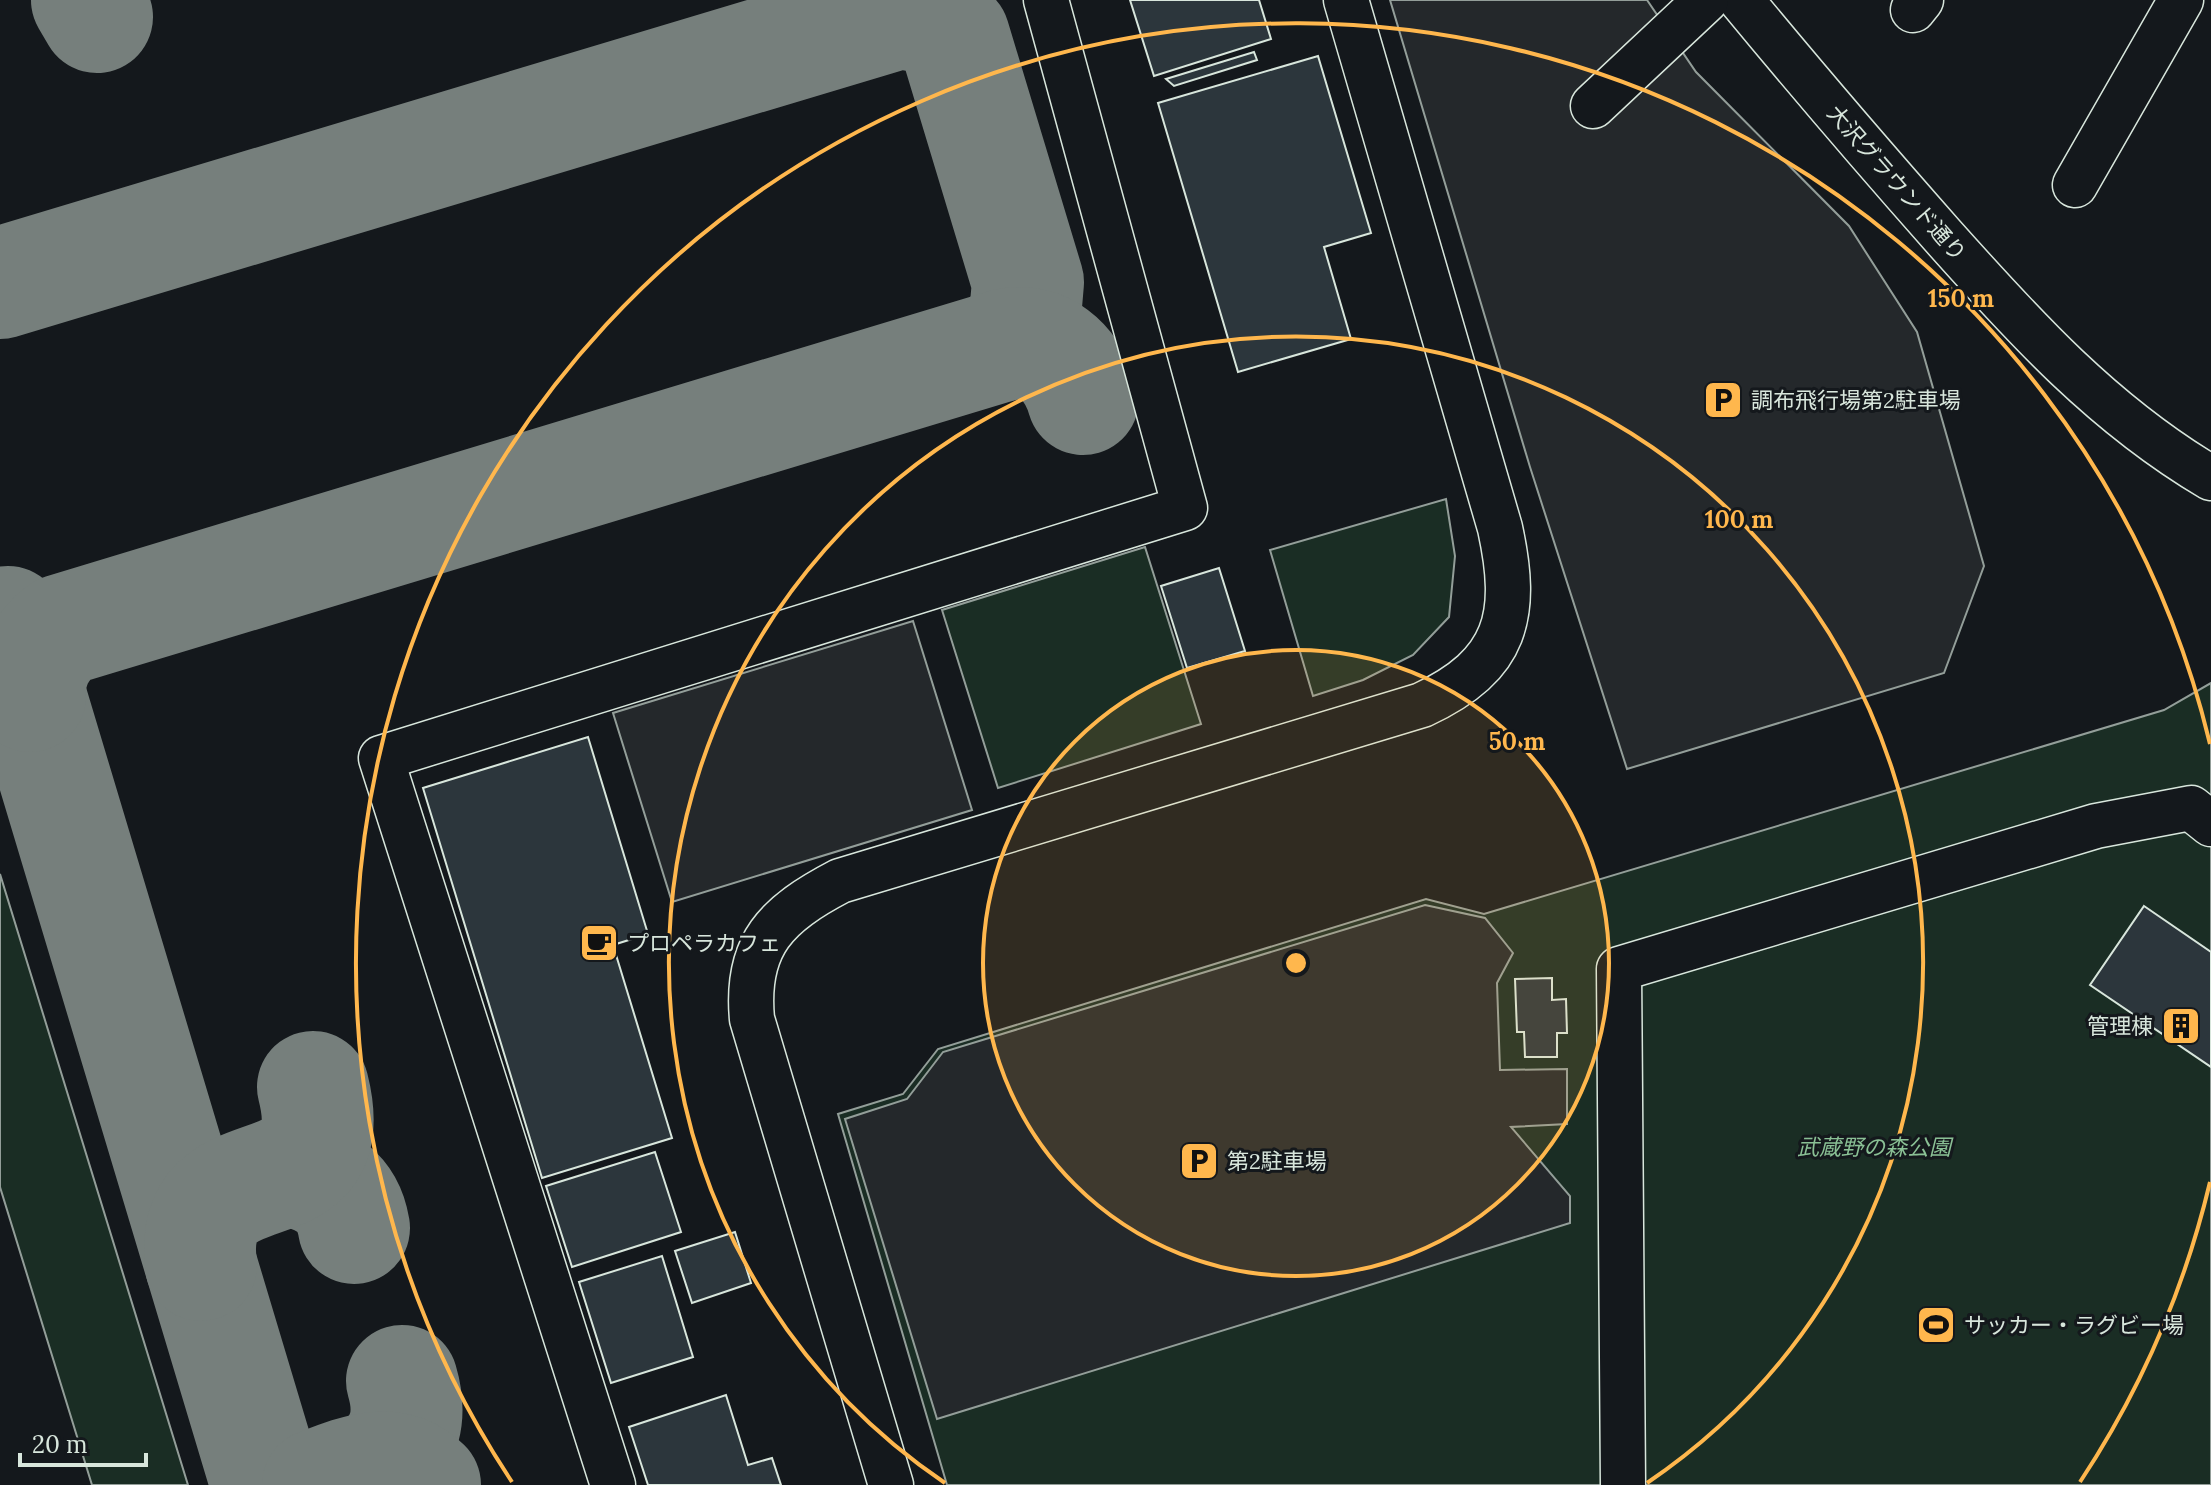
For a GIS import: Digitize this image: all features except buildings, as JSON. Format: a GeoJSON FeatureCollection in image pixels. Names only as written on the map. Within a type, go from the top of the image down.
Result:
{"type":"FeatureCollection","features":[{"type":"Feature","properties":{"kind":"street"},"geometry":{"type":"LineString","coordinates":[[613,1485],[381,758],[1185,508],[1046,0]]}},
{"type":"Feature","properties":{"kind":"street"},"geometry":{"type":"LineString","coordinates":[[891,1485],[752,1019],[753,968],[768,936],[796,906],[840,881],[1422,705],[1451,692],[1475,671],[1494,650],[1508,618],[1510,578],[1500,528],[1346,0]]}},
{"type":"Feature","properties":{"kind":"street"},"geometry":{"type":"LineString","coordinates":[[1593,106],[1706,0]]}},
{"type":"Feature","properties":{"kind":"street","name":"大沢グラウンド通り"},"geometry":{"type":"LineString","coordinates":[[1741,0],[1837,117],[2028,331],[2104,403],[2211,478]]}},
{"type":"Feature","properties":{"kind":"street"},"geometry":{"type":"LineString","coordinates":[[2075,185],[2181,0]]}},
{"type":"Feature","properties":{"kind":"street"},"geometry":{"type":"LineString","coordinates":[[1623,1485],[1619,969],[2096,826],[2204,809]]}},
{"type":"Feature","properties":{"kind":"green space"},"geometry":{"type":"Polygon","coordinates":[[[1446,499],[1455,556],[1449,617],[1413,655],[1363,680],[1313,696],[1270,550],[1446,499]]]}},
{"type":"Feature","properties":{"kind":"green space"},"geometry":{"type":"Polygon","coordinates":[[[1145,547],[1201,724],[998,788],[942,610],[1145,547]]]}},
{"type":"Feature","properties":{"kind":"green space","name":"武蔵野の森公園"},"geometry":{"type":"Polygon","coordinates":[[[2211,683],[2211,1485],[947,1485],[838,1114],[903,1094],[938,1049],[1426,899],[1484,914],[2164,710],[2211,683]]]}},
{"type":"Feature","properties":{"kind":"green space"},"geometry":{"type":"Polygon","coordinates":[[[0,874],[188,1485],[92,1485],[0,1187],[0,874]]]}},
{"type":"Feature","properties":{"kind":"shaded area","name":"調布飛行場第2駐車場"},"geometry":{"type":"Polygon","coordinates":[[[1390,0],[1647,0],[1696,72],[1849,226],[1917,332],[1984,566],[1944,673],[1627,769],[1530,467],[1390,0]]]}},
{"type":"Feature","properties":{"kind":"shaded area"},"geometry":{"type":"Polygon","coordinates":[[[913,621],[972,810],[672,902],[613,713],[913,621]]]}},
{"type":"Feature","properties":{"kind":"shaded area","name":"第2駐車場"},"geometry":{"type":"Polygon","coordinates":[[[1425,905],[1485,918],[1513,953],[1497,983],[1500,1070],[1567,1069],[1567,1124],[1511,1127],[1570,1196],[1570,1223],[937,1419],[845,1119],[907,1099],[943,1052],[1425,905]]]}},
{"type":"Feature","properties":{"kind":"taxiway"},"geometry":{"type":"LineString","coordinates":[[87,0],[97,17]]}},
{"type":"Feature","properties":{"kind":"taxiway"},"geometry":{"type":"LineString","coordinates":[[0,283],[895,14],[904,14],[934,22],[954,37],[1028,282],[1025,317],[1004,345]]}},
{"type":"Feature","properties":{"kind":"taxiway"},"geometry":{"type":"LineString","coordinates":[[30,696],[31,677],[37,659],[62,630],[1004,345],[1032,344],[1044,348],[1064,363],[1083,399]]}},
{"type":"Feature","properties":{"kind":"taxiway"},"geometry":{"type":"LineString","coordinates":[[8,622],[267,1485]]}},
{"type":"Feature","properties":{"kind":"taxiway"},"geometry":{"type":"LineString","coordinates":[[201,1265],[203,1227],[217,1203],[239,1189],[289,1169],[308,1154],[317,1128],[313,1087]]}},
{"type":"Feature","properties":{"kind":"taxiway"},"geometry":{"type":"LineString","coordinates":[[289,1171],[313,1177],[332,1188],[346,1205],[354,1228]]}},
{"type":"Feature","properties":{"kind":"taxiway"},"geometry":{"type":"LineString","coordinates":[[378,1465],[395,1447],[404,1428],[406,1405],[402,1381]]}},
{"type":"Feature","properties":{"kind":"taxiway"},"geometry":{"type":"LineString","coordinates":[[318,1485],[373,1468],[400,1470],[425,1485]]}},
{"type":"Feature","properties":{"kind":"place","name":"調布飛行場第2駐車場"},"geometry":{"type":"Point","coordinates":[1723,400]}},
{"type":"Feature","properties":{"kind":"place","name":"プロペラカフェ"},"geometry":{"type":"Point","coordinates":[599,943]}},
{"type":"Feature","properties":{"kind":"place","name":"管理棟"},"geometry":{"type":"Point","coordinates":[2181,1026]}},
{"type":"Feature","properties":{"kind":"place","name":"第2駐車場"},"geometry":{"type":"Point","coordinates":[1199,1161]}},
{"type":"Feature","properties":{"kind":"place","name":"サッカー・ラグビー場"},"geometry":{"type":"Point","coordinates":[1936,1325]}}]}
